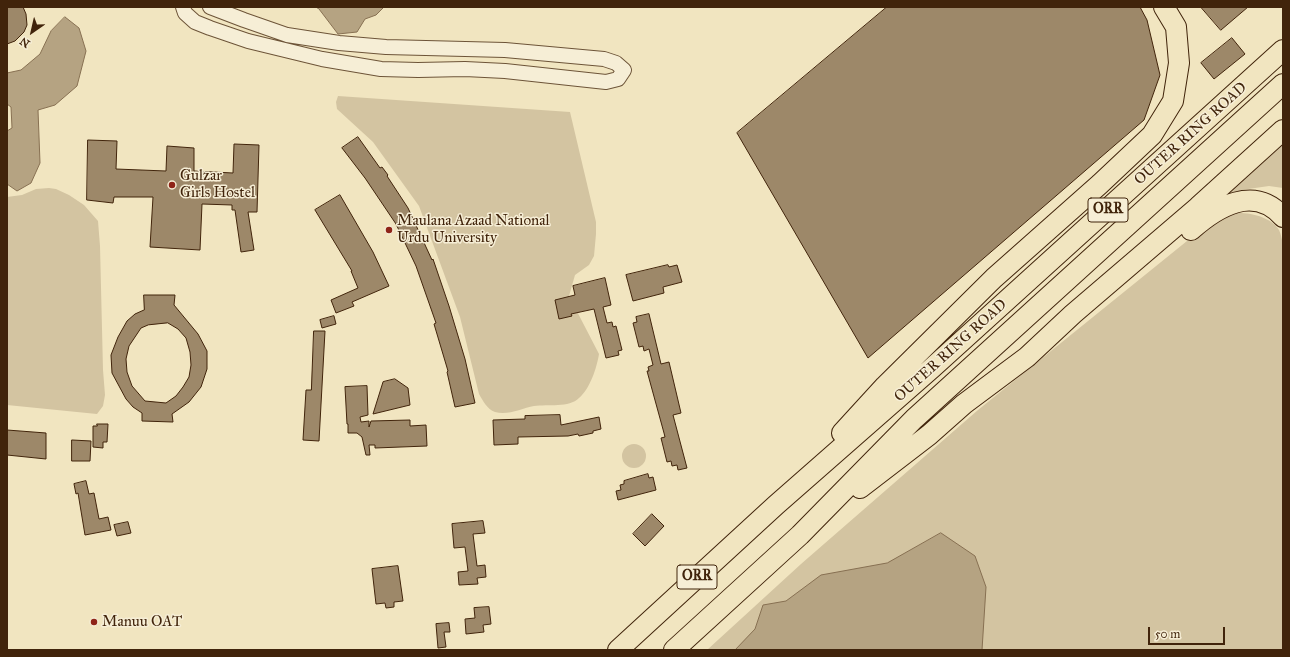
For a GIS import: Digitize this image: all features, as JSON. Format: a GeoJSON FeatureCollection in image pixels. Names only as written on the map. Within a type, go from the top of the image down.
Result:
{"type":"FeatureCollection","features":[{"type":"Feature","properties":{"kind":"highway","name":"ORR"},"geometry":{"type":"LineString","coordinates":[[891,393],[918,353],[994,278],[1100,184],[1152,135],[1174,101],[1179,63],[1176,27],[1164,7]]}},
{"type":"Feature","properties":{"kind":"highway","name":"OUTER RING ROAD"},"geometry":{"type":"LineString","coordinates":[[618,650],[776,504],[891,393],[932,368],[1283,50]]}},
{"type":"Feature","properties":{"kind":"highway","name":"OUTER RING ROAD"},"geometry":{"type":"LineString","coordinates":[[674,650],[800,535],[914,419],[1283,84]]}},
{"type":"Feature","properties":{"kind":"highway","name":"ORR"},"geometry":{"type":"LineString","coordinates":[[800,535],[929,435],[964,404],[1027,357],[1073,314],[1198,207],[1276,136]]}},
{"type":"Feature","properties":{"kind":"highway","name":"ORR"},"geometry":{"type":"LineString","coordinates":[[1027,357],[1066,338],[1203,219],[1228,204],[1240,201],[1268,204],[1283,217]]}},
{"type":"Feature","properties":{"kind":"street"},"geometry":{"type":"LineString","coordinates":[[183,7],[185,13],[195,22],[248,41],[322,59],[381,69],[465,69],[505,71],[606,82],[618,80],[624,70],[616,63],[610,61],[581,57],[505,50],[386,47],[339,43],[287,35],[210,7]]}},
{"type":"Feature","properties":{"kind":"shaded area"},"geometry":{"type":"Polygon","coordinates":[[[316,7],[384,7],[376,15],[365,19],[357,32],[338,34],[316,7]]]}},
{"type":"Feature","properties":{"kind":"shaded area"},"geometry":{"type":"Polygon","coordinates":[[[65,17],[79,28],[86,51],[77,86],[55,105],[38,110],[40,163],[31,183],[17,191],[7,184],[7,131],[12,128],[11,107],[7,104],[7,73],[21,70],[40,54],[51,31],[65,17]]]}},
{"type":"Feature","properties":{"kind":"shaded area"},"geometry":{"type":"Polygon","coordinates":[[[338,96],[570,112],[596,222],[594,256],[589,265],[575,275],[569,296],[599,354],[597,365],[590,384],[579,398],[570,403],[534,406],[505,413],[495,412],[486,404],[479,394],[460,317],[419,206],[373,142],[337,109],[336,102],[338,96]]]}},
{"type":"Feature","properties":{"kind":"shaded area"},"geometry":{"type":"Polygon","coordinates":[[[1283,137],[1283,188],[1269,186],[1241,190],[1207,207],[1283,137]]]}},
{"type":"Feature","properties":{"kind":"shaded area"},"geometry":{"type":"Polygon","coordinates":[[[36,189],[56,189],[69,195],[84,205],[98,221],[105,395],[103,406],[97,414],[7,405],[7,197],[22,195],[36,189]]]}},
{"type":"Feature","properties":{"kind":"shaded area"},"geometry":{"type":"Polygon","coordinates":[[[1230,213],[1250,214],[1269,221],[1279,230],[1283,245],[1283,650],[707,650],[801,564],[978,410],[1208,224],[1230,213]]]}},
{"type":"Feature","properties":{"kind":"shaded area"},"geometry":{"type":"Polygon","coordinates":[[[634,444],[642,448],[646,456],[642,464],[634,468],[626,464],[622,456],[626,448],[634,444]]]}},
{"type":"Feature","properties":{"kind":"shaded area"},"geometry":{"type":"Polygon","coordinates":[[[941,533],[975,556],[986,587],[982,650],[735,650],[755,629],[763,605],[786,601],[821,575],[887,563],[941,533]]]}},
{"type":"Feature","properties":{"kind":"building"},"geometry":{"type":"Polygon","coordinates":[[[7,7],[23,7],[26,14],[27,25],[24,32],[15,41],[7,44],[7,7]]]}},
{"type":"Feature","properties":{"kind":"building"},"geometry":{"type":"Polygon","coordinates":[[[887,7],[1140,7],[1147,20],[1160,75],[1144,120],[868,358],[737,133],[887,7]]]}},
{"type":"Feature","properties":{"kind":"building"},"geometry":{"type":"Polygon","coordinates":[[[1201,7],[1248,7],[1221,30],[1201,7]]]}},
{"type":"Feature","properties":{"kind":"building"},"geometry":{"type":"Polygon","coordinates":[[[1232,38],[1245,54],[1214,79],[1201,63],[1232,38]]]}},
{"type":"Feature","properties":{"kind":"building"},"geometry":{"type":"Polygon","coordinates":[[[358,137],[380,168],[382,167],[388,175],[387,176],[408,208],[432,260],[433,259],[465,359],[475,403],[455,407],[448,371],[434,324],[436,323],[416,266],[396,224],[365,178],[342,148],[358,137]]]}},
{"type":"Feature","properties":{"kind":"building","name":"Gulzar Girls Hostel"},"geometry":{"type":"Polygon","coordinates":[[[88,140],[117,141],[116,169],[166,171],[167,146],[194,148],[194,171],[233,173],[234,144],[259,145],[257,212],[248,212],[254,250],[241,252],[235,210],[232,210],[232,205],[202,204],[200,250],[150,247],[153,197],[114,197],[113,203],[87,200],[88,140]]]}},
{"type":"Feature","properties":{"kind":"building"},"geometry":{"type":"Polygon","coordinates":[[[340,195],[373,252],[389,286],[352,302],[354,306],[336,313],[331,300],[358,288],[352,271],[315,210],[340,195]]]}},
{"type":"Feature","properties":{"kind":"building"},"geometry":{"type":"Polygon","coordinates":[[[668,265],[669,267],[677,265],[682,282],[663,287],[664,293],[633,301],[626,275],[668,265]]]}},
{"type":"Feature","properties":{"kind":"building"},"geometry":{"type":"Polygon","coordinates":[[[605,278],[611,305],[603,307],[607,323],[612,322],[613,327],[616,326],[622,350],[618,351],[619,355],[606,358],[594,309],[571,314],[572,316],[559,319],[555,300],[575,295],[573,286],[605,278]]]}},
{"type":"Feature","properties":{"kind":"building"},"geometry":{"type":"Polygon","coordinates":[[[144,295],[175,295],[174,305],[198,334],[207,351],[207,369],[201,387],[189,402],[172,414],[173,422],[142,421],[142,413],[133,407],[126,399],[112,373],[111,355],[118,337],[127,321],[135,314],[144,310],[144,295]],[[168,323],[148,325],[141,328],[129,346],[126,359],[127,372],[132,386],[145,401],[166,403],[176,396],[189,377],[191,365],[190,352],[186,338],[178,329],[168,323]]]}},
{"type":"Feature","properties":{"kind":"building"},"geometry":{"type":"Polygon","coordinates":[[[649,314],[661,364],[669,362],[681,413],[673,415],[687,468],[678,470],[677,465],[672,466],[671,461],[667,462],[661,438],[665,437],[647,371],[649,371],[648,367],[653,365],[649,349],[644,351],[643,346],[639,347],[633,323],[637,322],[636,317],[649,314]]]}},
{"type":"Feature","properties":{"kind":"building"},"geometry":{"type":"Polygon","coordinates":[[[334,316],[336,324],[322,328],[320,320],[334,316]]]}},
{"type":"Feature","properties":{"kind":"building"},"geometry":{"type":"Polygon","coordinates":[[[314,331],[325,331],[319,441],[303,440],[306,390],[311,390],[314,331]]]}},
{"type":"Feature","properties":{"kind":"building"},"geometry":{"type":"Polygon","coordinates":[[[395,379],[408,388],[410,405],[373,414],[383,382],[395,379]]]}},
{"type":"Feature","properties":{"kind":"building"},"geometry":{"type":"Polygon","coordinates":[[[367,386],[368,415],[360,417],[361,422],[369,421],[369,427],[371,421],[410,420],[410,426],[426,425],[427,446],[375,448],[375,445],[369,445],[370,455],[366,455],[362,437],[357,433],[348,433],[345,387],[367,386]]]}},
{"type":"Feature","properties":{"kind":"building"},"geometry":{"type":"Polygon","coordinates":[[[560,415],[561,425],[599,417],[601,429],[593,431],[593,433],[579,436],[578,434],[568,436],[518,437],[518,444],[494,445],[493,420],[525,419],[525,416],[560,415]]]}},
{"type":"Feature","properties":{"kind":"building"},"geometry":{"type":"Polygon","coordinates":[[[97,424],[108,424],[107,442],[103,442],[103,448],[93,447],[93,426],[97,426],[97,424]]]}},
{"type":"Feature","properties":{"kind":"building"},"geometry":{"type":"Polygon","coordinates":[[[7,430],[46,433],[46,459],[7,455],[7,430]]]}},
{"type":"Feature","properties":{"kind":"building"},"geometry":{"type":"Polygon","coordinates":[[[72,440],[91,441],[90,461],[72,461],[72,440]]]}},
{"type":"Feature","properties":{"kind":"building"},"geometry":{"type":"Polygon","coordinates":[[[648,474],[649,478],[653,477],[656,490],[618,500],[616,491],[621,490],[620,485],[624,484],[624,481],[648,474]]]}},
{"type":"Feature","properties":{"kind":"building"},"geometry":{"type":"Polygon","coordinates":[[[86,481],[89,494],[94,493],[99,519],[108,517],[111,530],[85,535],[78,493],[76,494],[74,484],[86,481]]]}},
{"type":"Feature","properties":{"kind":"building"},"geometry":{"type":"Polygon","coordinates":[[[652,514],[664,526],[645,546],[633,534],[652,514]]]}},
{"type":"Feature","properties":{"kind":"building"},"geometry":{"type":"Polygon","coordinates":[[[483,521],[485,533],[473,534],[477,566],[485,565],[486,577],[477,578],[478,584],[459,585],[458,572],[468,571],[465,547],[454,548],[452,524],[483,521]]]}},
{"type":"Feature","properties":{"kind":"building"},"geometry":{"type":"Polygon","coordinates":[[[128,522],[131,533],[117,536],[114,525],[128,522]]]}},
{"type":"Feature","properties":{"kind":"building"},"geometry":{"type":"Polygon","coordinates":[[[398,566],[403,601],[394,602],[394,607],[386,608],[385,603],[376,604],[372,569],[398,566]]]}},
{"type":"Feature","properties":{"kind":"building"},"geometry":{"type":"Polygon","coordinates":[[[489,607],[491,624],[483,625],[484,632],[466,634],[465,619],[475,618],[474,608],[489,607]]]}},
{"type":"Feature","properties":{"kind":"building"},"geometry":{"type":"Polygon","coordinates":[[[449,623],[450,632],[444,632],[446,647],[438,648],[436,624],[449,623]]]}},
{"type":"Feature","properties":{"kind":"place","name":"Gulzar Girls Hostel"},"geometry":{"type":"Point","coordinates":[172,185]}},
{"type":"Feature","properties":{"kind":"place","name":"Maulana Azaad National Urdu University"},"geometry":{"type":"Point","coordinates":[389,230]}},
{"type":"Feature","properties":{"kind":"place","name":"Manuu OAT"},"geometry":{"type":"Point","coordinates":[94,622]}}]}
